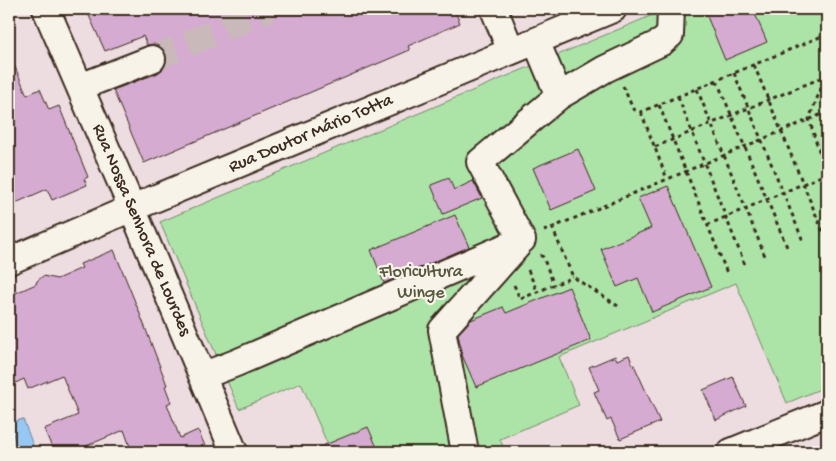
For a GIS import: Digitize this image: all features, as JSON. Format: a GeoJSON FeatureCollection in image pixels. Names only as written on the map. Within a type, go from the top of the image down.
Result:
{"type":"FeatureCollection","features":[{"type":"Feature","properties":{"kind":"street","name":"Rua Nossa Senhora de Lourdes"},"geometry":{"type":"LineString","coordinates":[[46,9],[234,452]]}},
{"type":"Feature","properties":{"kind":"street"},"geometry":{"type":"LineString","coordinates":[[494,9],[511,51]]}},
{"type":"Feature","properties":{"kind":"street","name":"Rua Doutor Mário Totta"},"geometry":{"type":"LineString","coordinates":[[9,261],[132,208],[614,9]]}},
{"type":"Feature","properties":{"kind":"street"},"geometry":{"type":"LineString","coordinates":[[522,240],[480,162],[559,96],[614,64],[662,42],[668,37],[671,30],[671,9]]}},
{"type":"Feature","properties":{"kind":"street"},"geometry":{"type":"LineString","coordinates":[[536,40],[559,96]]}},
{"type":"Feature","properties":{"kind":"street"},"geometry":{"type":"LineString","coordinates":[[80,87],[152,59]]}},
{"type":"Feature","properties":{"kind":"street"},"geometry":{"type":"LineString","coordinates":[[465,452],[442,330],[522,240]]}},
{"type":"Feature","properties":{"kind":"street"},"geometry":{"type":"LineString","coordinates":[[202,376],[522,240]]}},
{"type":"Feature","properties":{"kind":"street"},"geometry":{"type":"LineString","coordinates":[[731,452],[827,414]]}},
{"type":"Feature","properties":{"kind":"path"},"geometry":{"type":"LineString","coordinates":[[614,64],[633,109],[641,112],[827,34]]}},
{"type":"Feature","properties":{"kind":"path"},"geometry":{"type":"LineString","coordinates":[[754,65],[823,232]]}},
{"type":"Feature","properties":{"kind":"path"},"geometry":{"type":"LineString","coordinates":[[734,74],[803,241]]}},
{"type":"Feature","properties":{"kind":"path"},"geometry":{"type":"LineString","coordinates":[[655,147],[827,75]]}},
{"type":"Feature","properties":{"kind":"path"},"geometry":{"type":"LineString","coordinates":[[707,225],[827,175],[809,119],[827,75]]}},
{"type":"Feature","properties":{"kind":"path"},"geometry":{"type":"LineString","coordinates":[[717,81],[787,247]]}},
{"type":"Feature","properties":{"kind":"path"},"geometry":{"type":"LineString","coordinates":[[697,89],[765,256]]}},
{"type":"Feature","properties":{"kind":"path"},"geometry":{"type":"LineString","coordinates":[[678,97],[745,265]]}},
{"type":"Feature","properties":{"kind":"path"},"geometry":{"type":"LineString","coordinates":[[660,105],[727,273]]}},
{"type":"Feature","properties":{"kind":"path"},"geometry":{"type":"LineString","coordinates":[[641,112],[667,179]]}},
{"type":"Feature","properties":{"kind":"path"},"geometry":{"type":"LineString","coordinates":[[554,285],[543,257],[522,240],[827,112]]}},
{"type":"Feature","properties":{"kind":"path"},"geometry":{"type":"LineString","coordinates":[[552,227],[573,277],[618,306]]}},
{"type":"Feature","properties":{"kind":"path"},"geometry":{"type":"LineString","coordinates":[[504,261],[520,299],[573,277]]}},
{"type":"Feature","properties":{"kind":"green space","name":"Floricultura Winge"},"geometry":{"type":"Polygon","coordinates":[[[667,9],[827,9],[827,386],[787,403],[736,283],[559,357],[579,405],[500,439],[505,452],[331,452],[301,383],[239,409],[160,222],[667,9]]]}},
{"type":"Feature","properties":{"kind":"water"},"geometry":{"type":"Polygon","coordinates":[[[23,419],[33,445],[18,451],[10,423],[23,419]]]}},
{"type":"Feature","properties":{"kind":"building"},"geometry":{"type":"Polygon","coordinates":[[[86,9],[454,9],[460,23],[408,46],[410,50],[144,163],[113,90],[158,73],[164,68],[167,61],[166,54],[161,47],[154,44],[147,45],[143,36],[105,51],[86,9]]]}},
{"type":"Feature","properties":{"kind":"building"},"geometry":{"type":"Polygon","coordinates":[[[704,9],[753,9],[767,42],[725,60],[704,9]]]}},
{"type":"Feature","properties":{"kind":"building"},"geometry":{"type":"Polygon","coordinates":[[[9,53],[27,95],[40,89],[49,110],[59,106],[88,177],[84,179],[87,185],[52,200],[47,189],[9,206],[9,53]]]}},
{"type":"Feature","properties":{"kind":"building"},"geometry":{"type":"Polygon","coordinates":[[[578,149],[596,191],[551,210],[533,168],[578,149]]]}},
{"type":"Feature","properties":{"kind":"building"},"geometry":{"type":"Polygon","coordinates":[[[449,178],[454,190],[473,181],[482,198],[443,214],[431,185],[449,178]]]}},
{"type":"Feature","properties":{"kind":"building"},"geometry":{"type":"Polygon","coordinates":[[[668,186],[711,287],[652,312],[638,278],[617,287],[601,249],[651,228],[638,198],[668,186]]]}},
{"type":"Feature","properties":{"kind":"building"},"geometry":{"type":"Polygon","coordinates":[[[455,215],[469,247],[384,283],[371,250],[455,215]]]}},
{"type":"Feature","properties":{"kind":"building"},"geometry":{"type":"Polygon","coordinates":[[[114,250],[167,385],[165,386],[171,402],[167,404],[180,438],[198,430],[205,446],[190,452],[132,452],[124,430],[72,452],[54,452],[44,429],[78,415],[62,375],[28,389],[24,379],[9,386],[9,296],[36,284],[43,276],[57,279],[82,268],[80,264],[114,250]]]}},
{"type":"Feature","properties":{"kind":"building"},"geometry":{"type":"Polygon","coordinates":[[[569,287],[591,340],[476,387],[462,355],[458,334],[471,320],[503,307],[506,313],[569,287]]]}},
{"type":"Feature","properties":{"kind":"building"},"geometry":{"type":"Polygon","coordinates":[[[629,355],[660,422],[620,439],[611,419],[607,421],[594,392],[599,390],[589,367],[615,356],[617,360],[629,355]]]}},
{"type":"Feature","properties":{"kind":"building"},"geometry":{"type":"Polygon","coordinates":[[[733,377],[746,406],[716,420],[703,390],[733,377]]]}},
{"type":"Feature","properties":{"kind":"building"},"geometry":{"type":"Polygon","coordinates":[[[368,427],[379,452],[308,452],[368,427]]]}},
{"type":"Feature","properties":{"kind":"tunnel"},"geometry":{"type":"LineString","coordinates":[[152,59],[269,9]]}}]}
